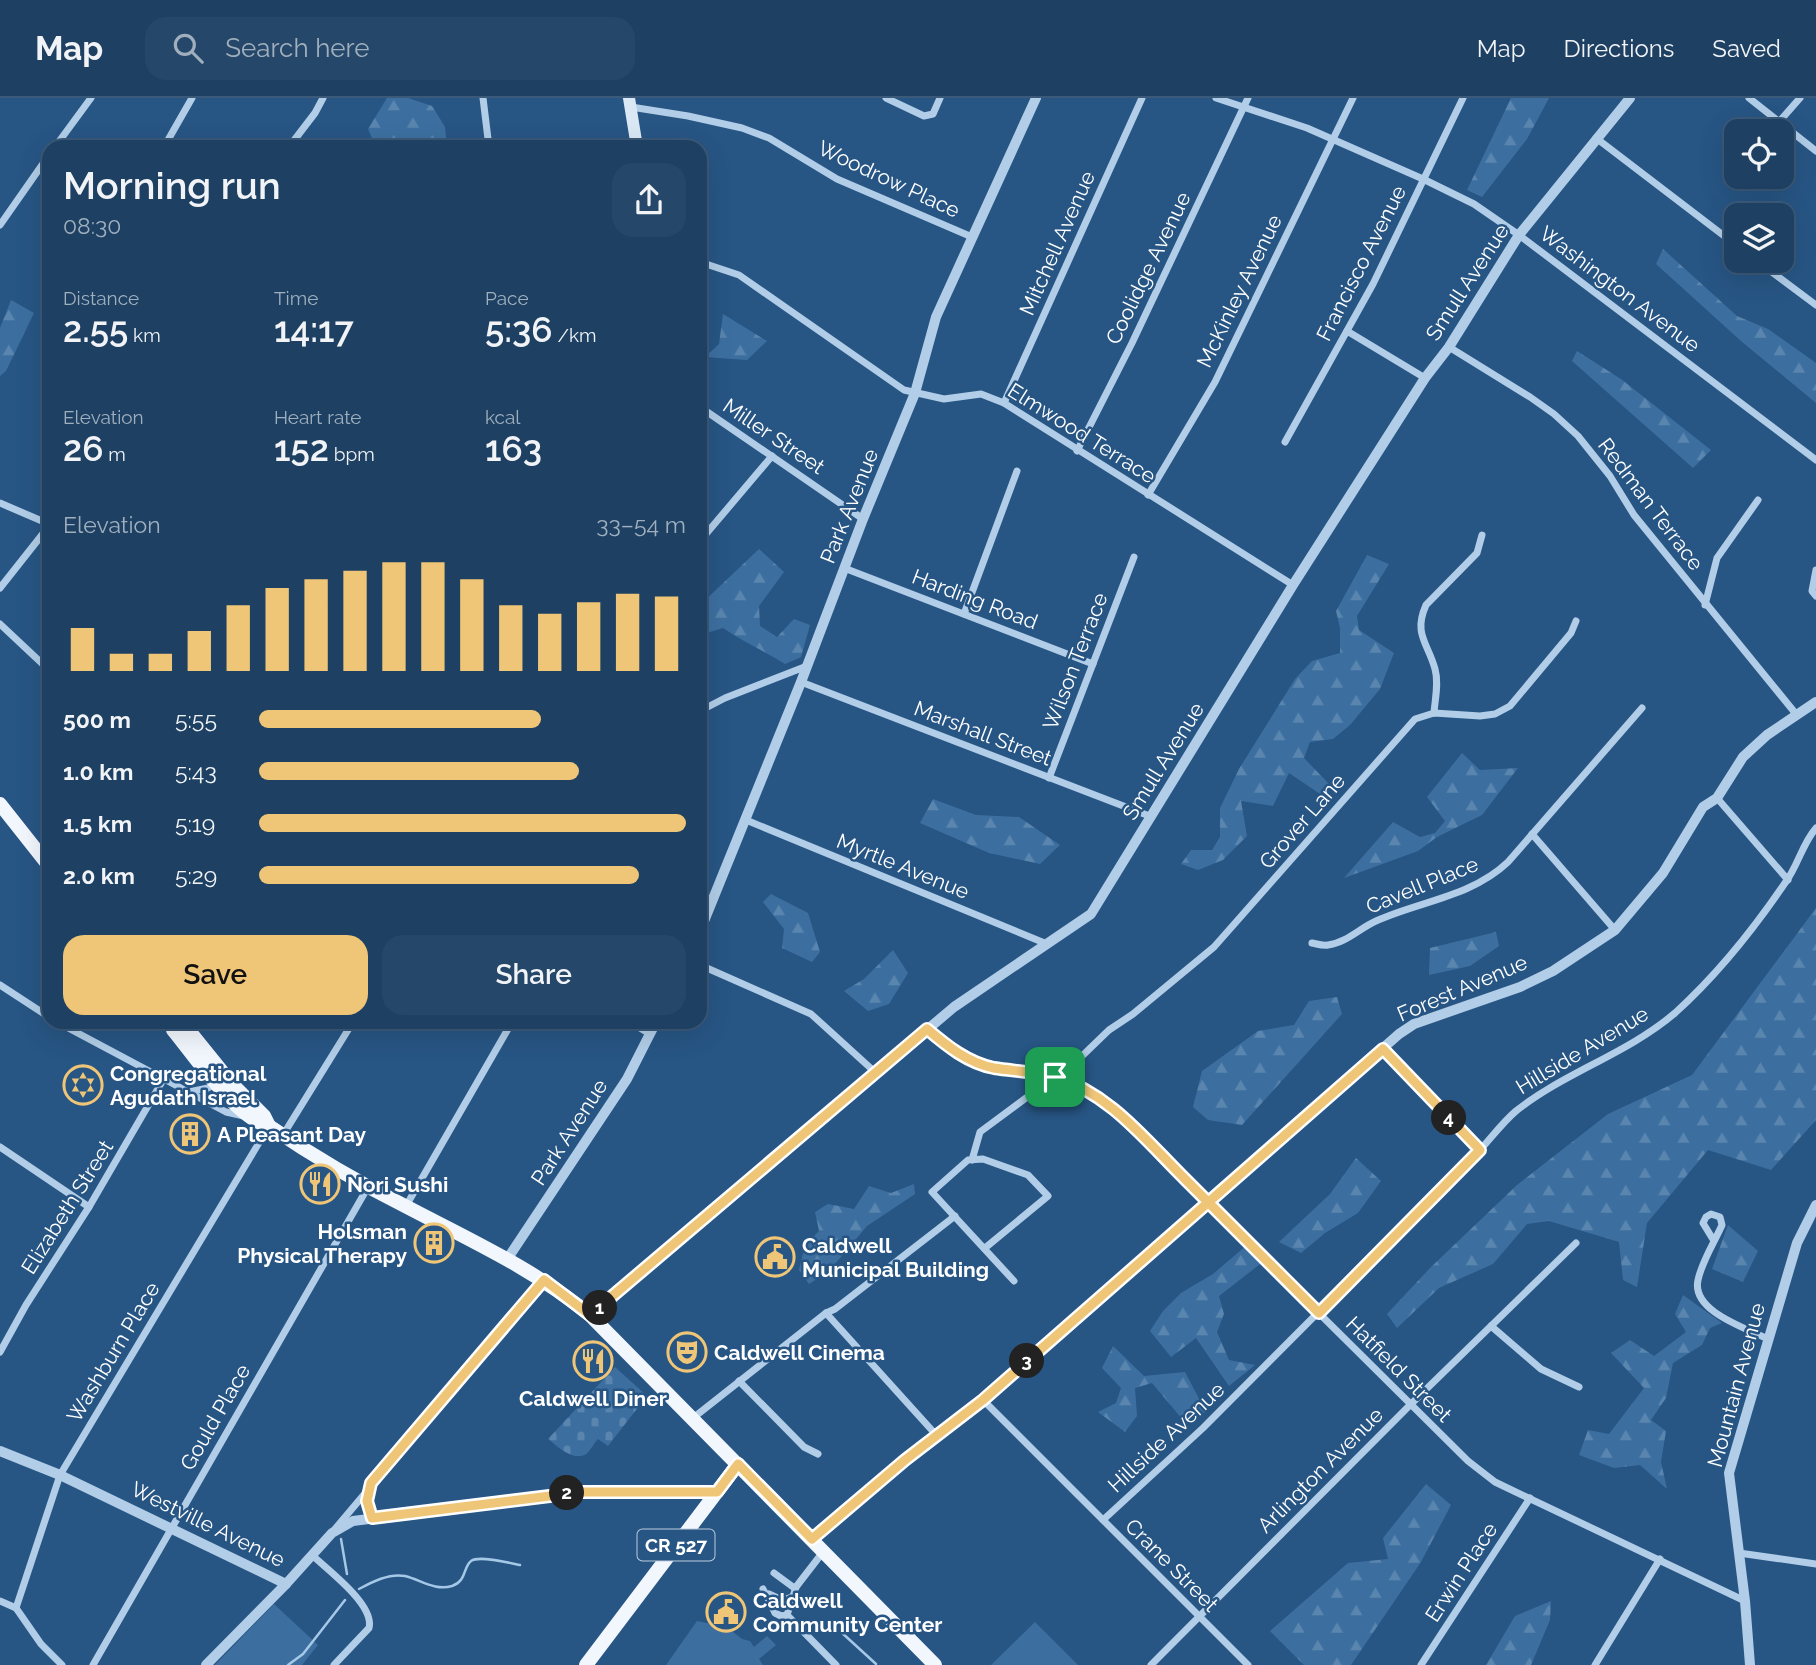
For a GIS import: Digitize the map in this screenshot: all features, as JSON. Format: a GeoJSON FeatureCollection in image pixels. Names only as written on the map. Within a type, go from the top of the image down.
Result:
{"type":"FeatureCollection","features":[{"type":"Feature","properties":{"kind":"main road"},"geometry":{"type":"LineString","coordinates":[[630,102],[636,140]]}},
{"type":"Feature","properties":{"kind":"main road"},"geometry":{"type":"LineString","coordinates":[[0,804],[42,857]]}},
{"type":"Feature","properties":{"kind":"main road"},"geometry":{"type":"LineString","coordinates":[[173,1029],[222,1081],[264,1116],[269,1126]]}},
{"type":"Feature","properties":{"kind":"main road"},"geometry":{"type":"LineString","coordinates":[[187,1029],[248,1117],[258,1124],[269,1126],[405,1207],[508,1258],[544,1280],[590,1315],[935,1665]]}},
{"type":"Feature","properties":{"kind":"main road","name":"CR 527"},"geometry":{"type":"LineString","coordinates":[[586,1665],[738,1464]]}},
{"type":"Feature","properties":{"kind":"street"},"geometry":{"type":"LineString","coordinates":[[60,140],[91,98]]}},
{"type":"Feature","properties":{"kind":"street"},"geometry":{"type":"LineString","coordinates":[[168,140],[192,98]]}},
{"type":"Feature","properties":{"kind":"street"},"geometry":{"type":"LineString","coordinates":[[294,140],[323,98]]}},
{"type":"Feature","properties":{"kind":"street"},"geometry":{"type":"LineString","coordinates":[[483,98],[488,140]]}},
{"type":"Feature","properties":{"kind":"street"},"geometry":{"type":"LineString","coordinates":[[886,98],[923,116],[933,114],[940,98]]}},
{"type":"Feature","properties":{"kind":"street","name":"Park Avenue"},"geometry":{"type":"LineString","coordinates":[[707,912],[915,393],[933,324],[1036,98]]}},
{"type":"Feature","properties":{"kind":"street","name":"Mitchell Avenue"},"geometry":{"type":"LineString","coordinates":[[1004,403],[1142,98]]}},
{"type":"Feature","properties":{"kind":"street","name":"Washington Avenue"},"geometry":{"type":"LineString","coordinates":[[1216,98],[1307,128],[1474,204],[1519,235],[1816,460]]}},
{"type":"Feature","properties":{"kind":"street","name":"Coolidge Avenue"},"geometry":{"type":"LineString","coordinates":[[1077,450],[1132,343],[1248,98]]}},
{"type":"Feature","properties":{"kind":"street","name":"McKinley Avenue"},"geometry":{"type":"LineString","coordinates":[[1148,495],[1214,382],[1353,98]]}},
{"type":"Feature","properties":{"kind":"street","name":"Francisco Avenue"},"geometry":{"type":"LineString","coordinates":[[1285,442],[1373,284],[1463,98]]}},
{"type":"Feature","properties":{"kind":"street","name":"Smull Avenue"},"geometry":{"type":"LineString","coordinates":[[590,1315],[954,1007],[1091,914],[1293,585],[1519,235],[1630,98]]}},
{"type":"Feature","properties":{"kind":"street"},"geometry":{"type":"LineString","coordinates":[[1749,98],[1775,119]]}},
{"type":"Feature","properties":{"kind":"street"},"geometry":{"type":"LineString","coordinates":[[1782,119],[1800,98]]}},
{"type":"Feature","properties":{"kind":"street","name":"Woodrow Place"},"geometry":{"type":"LineString","coordinates":[[630,102],[742,128],[769,138],[837,179],[972,237]]}},
{"type":"Feature","properties":{"kind":"street"},"geometry":{"type":"LineString","coordinates":[[1794,134],[1816,151]]}},
{"type":"Feature","properties":{"kind":"street"},"geometry":{"type":"LineString","coordinates":[[1596,138],[1724,236]]}},
{"type":"Feature","properties":{"kind":"street"},"geometry":{"type":"LineString","coordinates":[[0,225],[42,165]]}},
{"type":"Feature","properties":{"kind":"street","name":"Elmwood Terrace"},"geometry":{"type":"LineString","coordinates":[[707,264],[739,275],[904,390],[944,399],[981,394],[1004,403],[1293,585]]}},
{"type":"Feature","properties":{"kind":"street"},"geometry":{"type":"LineString","coordinates":[[1773,273],[1816,305]]}},
{"type":"Feature","properties":{"kind":"street"},"geometry":{"type":"LineString","coordinates":[[1347,331],[1425,379]]}},
{"type":"Feature","properties":{"kind":"street","name":"Redman Terrace"},"geometry":{"type":"LineString","coordinates":[[1449,346],[1530,397],[1578,436],[1610,476],[1634,515],[1796,714]]}},
{"type":"Feature","properties":{"kind":"street","name":"Miller Street"},"geometry":{"type":"LineString","coordinates":[[707,412],[863,519]]}},
{"type":"Feature","properties":{"kind":"street"},"geometry":{"type":"LineString","coordinates":[[707,533],[772,456]]}},
{"type":"Feature","properties":{"kind":"street"},"geometry":{"type":"LineString","coordinates":[[964,614],[1017,471]]}},
{"type":"Feature","properties":{"kind":"street"},"geometry":{"type":"LineString","coordinates":[[1705,605],[1717,558],[1758,500]]}},
{"type":"Feature","properties":{"kind":"street"},"geometry":{"type":"LineString","coordinates":[[0,503],[42,522]]}},
{"type":"Feature","properties":{"kind":"street"},"geometry":{"type":"LineString","coordinates":[[0,588],[42,534]]}},
{"type":"Feature","properties":{"kind":"street"},"geometry":{"type":"LineString","coordinates":[[1482,536],[1477,553],[1426,605],[1422,614],[1421,636],[1436,669],[1434,713],[1480,716],[1495,714],[1510,706],[1571,633],[1576,621]]}},
{"type":"Feature","properties":{"kind":"street","name":"Wilson Terrace"},"geometry":{"type":"LineString","coordinates":[[1049,778],[1134,557]]}},
{"type":"Feature","properties":{"kind":"street","name":"Harding Road"},"geometry":{"type":"LineString","coordinates":[[844,568],[1093,664]]}},
{"type":"Feature","properties":{"kind":"street"},"geometry":{"type":"LineString","coordinates":[[1816,570],[1812,591],[1816,596]]}},
{"type":"Feature","properties":{"kind":"street"},"geometry":{"type":"LineString","coordinates":[[0,624],[42,663]]}},
{"type":"Feature","properties":{"kind":"street"},"geometry":{"type":"LineString","coordinates":[[707,708],[807,666]]}},
{"type":"Feature","properties":{"kind":"street","name":"Marshall Street"},"geometry":{"type":"LineString","coordinates":[[801,681],[1152,817]]}},
{"type":"Feature","properties":{"kind":"street","name":"Forest Avenue"},"geometry":{"type":"LineString","coordinates":[[812,1539],[905,1460],[983,1400],[1414,1024],[1500,995],[1553,971],[1615,930],[1663,873],[1703,807],[1717,798],[1744,757],[1767,735],[1816,702]]}},
{"type":"Feature","properties":{"kind":"street","name":"Cavell Place"},"geometry":{"type":"LineString","coordinates":[[1312,943],[1327,945],[1344,940],[1387,916],[1478,884],[1502,868],[1642,708]]}},
{"type":"Feature","properties":{"kind":"street","name":"Grover Lane"},"geometry":{"type":"LineString","coordinates":[[972,1160],[980,1132],[1055,1077],[1214,947],[1407,727],[1415,719],[1434,713]]}},
{"type":"Feature","properties":{"kind":"street"},"geometry":{"type":"LineString","coordinates":[[1717,798],[1788,880]]}},
{"type":"Feature","properties":{"kind":"street","name":"Myrtle Avenue"},"geometry":{"type":"LineString","coordinates":[[746,820],[1047,944]]}},
{"type":"Feature","properties":{"kind":"street","name":"Hillside Avenue"},"geometry":{"type":"LineString","coordinates":[[1103,1520],[1203,1428],[1516,1112],[1542,1093],[1644,1036],[1701,989],[1741,944],[1788,880],[1807,838],[1816,828]]}},
{"type":"Feature","properties":{"kind":"street"},"geometry":{"type":"LineString","coordinates":[[1532,834],[1615,930]]}},
{"type":"Feature","properties":{"kind":"street"},"geometry":{"type":"LineString","coordinates":[[707,968],[811,1014],[876,1073]]}},
{"type":"Feature","properties":{"kind":"street"},"geometry":{"type":"LineString","coordinates":[[0,985],[42,1012]]}},
{"type":"Feature","properties":{"kind":"street"},"geometry":{"type":"LineString","coordinates":[[70,1029],[226,1112],[248,1117]]}},
{"type":"Feature","properties":{"kind":"street"},"geometry":{"type":"LineString","coordinates":[[283,1136],[349,1029]]}},
{"type":"Feature","properties":{"kind":"street"},"geometry":{"type":"LineString","coordinates":[[405,1207],[508,1029]]}},
{"type":"Feature","properties":{"kind":"street"},"geometry":{"type":"LineString","coordinates":[[642,1029],[650,1034]]}},
{"type":"Feature","properties":{"kind":"street","name":"Park Avenue"},"geometry":{"type":"LineString","coordinates":[[508,1258],[627,1079],[652,1029]]}},
{"type":"Feature","properties":{"kind":"street","name":"Hatfield Street"},"geometry":{"type":"LineString","coordinates":[[927,1029],[964,1057],[991,1067],[1055,1077],[1090,1091],[1110,1105],[1410,1405],[1468,1461],[1495,1482],[1745,1601]]}},
{"type":"Feature","properties":{"kind":"street"},"geometry":{"type":"LineString","coordinates":[[1383,1049],[1480,1150]]}},
{"type":"Feature","properties":{"kind":"street","name":"Elizabeth Street"},"geometry":{"type":"LineString","coordinates":[[0,1352],[163,1080]]}},
{"type":"Feature","properties":{"kind":"street"},"geometry":{"type":"LineString","coordinates":[[189,1092],[222,1081]]}},
{"type":"Feature","properties":{"kind":"street","name":"Washburn Place"},"geometry":{"type":"LineString","coordinates":[[16,1608],[60,1475],[269,1126]]}},
{"type":"Feature","properties":{"kind":"street"},"geometry":{"type":"LineString","coordinates":[[0,1147],[89,1207]]}},
{"type":"Feature","properties":{"kind":"street"},"geometry":{"type":"LineString","coordinates":[[985,1248],[1048,1196],[1028,1175],[983,1159],[968,1160],[932,1192],[1014,1282]]}},
{"type":"Feature","properties":{"kind":"street","name":"Gould Place"},"geometry":{"type":"LineString","coordinates":[[93,1665],[368,1186]]}},
{"type":"Feature","properties":{"kind":"street","name":"Mountain Avenue"},"geometry":{"type":"LineString","coordinates":[[1750,1665],[1729,1473],[1797,1243],[1816,1205]]}},
{"type":"Feature","properties":{"kind":"street"},"geometry":{"type":"LineString","coordinates":[[693,1418],[955,1216]]}},
{"type":"Feature","properties":{"kind":"street"},"geometry":{"type":"LineString","coordinates":[[1714,1241],[1698,1279],[1697,1290],[1701,1300],[1712,1311],[1768,1339]]}},
{"type":"Feature","properties":{"kind":"street","name":"Arlington Avenue"},"geometry":{"type":"LineString","coordinates":[[1151,1665],[1576,1243]]}},
{"type":"Feature","properties":{"kind":"street"},"geometry":{"type":"LineString","coordinates":[[332,1532],[544,1280]]}},
{"type":"Feature","properties":{"kind":"street"},"geometry":{"type":"LineString","coordinates":[[826,1313],[938,1437]]}},
{"type":"Feature","properties":{"kind":"street"},"geometry":{"type":"LineString","coordinates":[[1490,1326],[1541,1370],[1579,1387]]}},
{"type":"Feature","properties":{"kind":"street"},"geometry":{"type":"LineString","coordinates":[[739,1381],[804,1447],[818,1454]]}},
{"type":"Feature","properties":{"kind":"street","name":"Crane Street"},"geometry":{"type":"LineString","coordinates":[[983,1400],[1248,1665]]}},
{"type":"Feature","properties":{"kind":"street","name":"Westville Avenue"},"geometry":{"type":"LineString","coordinates":[[0,1451],[60,1475],[286,1584],[332,1532],[353,1521],[582,1492],[717,1492]]}},
{"type":"Feature","properties":{"kind":"street"},"geometry":{"type":"LineString","coordinates":[[371,1483],[367,1501],[372,1518]]}},
{"type":"Feature","properties":{"kind":"street","name":"Erwin Place"},"geometry":{"type":"LineString","coordinates":[[1421,1665],[1530,1498]]}},
{"type":"Feature","properties":{"kind":"street"},"geometry":{"type":"LineString","coordinates":[[788,1615],[796,1587],[824,1552]]}},
{"type":"Feature","properties":{"kind":"street"},"geometry":{"type":"LineString","coordinates":[[1739,1553],[1816,1564]]}},
{"type":"Feature","properties":{"kind":"street"},"geometry":{"type":"LineString","coordinates":[[312,1555],[364,1605],[371,1620],[369,1628],[334,1665]]}},
{"type":"Feature","properties":{"kind":"street"},"geometry":{"type":"LineString","coordinates":[[1595,1665],[1660,1559]]}},
{"type":"Feature","properties":{"kind":"street"},"geometry":{"type":"LineString","coordinates":[[774,1573],[796,1587]]}},
{"type":"Feature","properties":{"kind":"street"},"geometry":{"type":"LineString","coordinates":[[206,1665],[286,1584]]}},
{"type":"Feature","properties":{"kind":"street"},"geometry":{"type":"LineString","coordinates":[[788,1615],[775,1613],[763,1589],[778,1599],[786,1600],[792,1597]]}},
{"type":"Feature","properties":{"kind":"street"},"geometry":{"type":"LineString","coordinates":[[0,1601],[16,1608],[41,1644],[62,1665]]}},
{"type":"Feature","properties":{"kind":"street"},"geometry":{"type":"LineString","coordinates":[[788,1615],[836,1665]]}},
{"type":"Feature","properties":{"kind":"green space"},"geometry":{"type":"Polygon","coordinates":[[[387,98],[408,98],[432,106],[445,127],[446,140],[373,140],[368,129],[387,98]]]}},
{"type":"Feature","properties":{"kind":"green space"},"geometry":{"type":"Polygon","coordinates":[[[1511,98],[1549,98],[1527,139],[1482,197],[1467,190],[1511,98]]]}},
{"type":"Feature","properties":{"kind":"green space"},"geometry":{"type":"Polygon","coordinates":[[[1663,249],[1737,316],[1768,329],[1816,363],[1816,403],[1741,341],[1656,264],[1663,249]]]}},
{"type":"Feature","properties":{"kind":"green space"},"geometry":{"type":"Polygon","coordinates":[[[11,300],[34,313],[6,371],[0,376],[0,328],[11,300]]]}},
{"type":"Feature","properties":{"kind":"green space"},"geometry":{"type":"Polygon","coordinates":[[[723,314],[767,341],[747,360],[707,357],[719,344],[723,314]]]}},
{"type":"Feature","properties":{"kind":"green space"},"geometry":{"type":"Polygon","coordinates":[[[1577,351],[1621,379],[1711,450],[1693,468],[1572,361],[1577,351]]]}},
{"type":"Feature","properties":{"kind":"green space"},"geometry":{"type":"Polygon","coordinates":[[[759,549],[784,572],[759,606],[760,626],[777,637],[794,619],[810,625],[801,657],[785,664],[723,628],[707,633],[707,598],[759,549]]]}},
{"type":"Feature","properties":{"kind":"green space"},"geometry":{"type":"Polygon","coordinates":[[[1367,555],[1389,564],[1357,616],[1359,630],[1394,653],[1380,689],[1350,725],[1333,739],[1310,742],[1304,758],[1331,786],[1323,796],[1289,773],[1273,806],[1241,801],[1247,836],[1223,860],[1198,870],[1181,864],[1191,850],[1212,850],[1220,837],[1220,808],[1239,769],[1295,679],[1312,661],[1340,653],[1340,628],[1336,611],[1367,555]]]}},
{"type":"Feature","properties":{"kind":"green space"},"geometry":{"type":"Polygon","coordinates":[[[1462,753],[1480,770],[1518,768],[1482,815],[1437,837],[1418,851],[1344,878],[1393,822],[1420,837],[1435,833],[1445,821],[1427,797],[1462,753]]]}},
{"type":"Feature","properties":{"kind":"green space"},"geometry":{"type":"Polygon","coordinates":[[[933,799],[976,815],[1019,817],[1060,845],[1040,864],[989,853],[920,823],[933,799]]]}},
{"type":"Feature","properties":{"kind":"green space"},"geometry":{"type":"Polygon","coordinates":[[[771,894],[808,913],[820,952],[812,962],[782,948],[784,929],[763,902],[771,894]]]}},
{"type":"Feature","properties":{"kind":"green space"},"geometry":{"type":"Polygon","coordinates":[[[1816,908],[1816,1120],[1771,1170],[1708,1150],[1647,1223],[1637,1287],[1623,1280],[1619,1242],[1549,1221],[1527,1224],[1493,1264],[1439,1288],[1397,1328],[1387,1314],[1430,1268],[1517,1185],[1608,1114],[1692,1075],[1816,908]]]}},
{"type":"Feature","properties":{"kind":"green space"},"geometry":{"type":"Polygon","coordinates":[[[1496,932],[1499,946],[1470,966],[1429,975],[1430,948],[1496,932]]]}},
{"type":"Feature","properties":{"kind":"green space"},"geometry":{"type":"Polygon","coordinates":[[[893,950],[908,973],[889,1004],[868,1011],[844,991],[864,979],[893,950]]]}},
{"type":"Feature","properties":{"kind":"green space"},"geometry":{"type":"Polygon","coordinates":[[[1337,997],[1342,1014],[1242,1125],[1208,1120],[1193,1107],[1202,1071],[1258,1031],[1294,1025],[1309,1001],[1337,997]]]}},
{"type":"Feature","properties":{"kind":"green space"},"geometry":{"type":"Polygon","coordinates":[[[1356,1158],[1381,1181],[1358,1213],[1325,1233],[1301,1253],[1279,1242],[1330,1194],[1356,1158]]]}},
{"type":"Feature","properties":{"kind":"green space"},"geometry":{"type":"Polygon","coordinates":[[[914,1184],[915,1194],[867,1226],[829,1271],[809,1284],[799,1270],[805,1245],[819,1231],[815,1212],[828,1204],[854,1209],[869,1186],[891,1193],[914,1184]]]}},
{"type":"Feature","properties":{"kind":"green space"},"geometry":{"type":"Polygon","coordinates":[[[1728,1225],[1758,1251],[1743,1282],[1712,1269],[1728,1225]]]}},
{"type":"Feature","properties":{"kind":"green space"},"geometry":{"type":"Polygon","coordinates":[[[1247,1245],[1264,1261],[1219,1296],[1224,1314],[1217,1332],[1229,1360],[1255,1365],[1229,1386],[1196,1338],[1171,1357],[1150,1331],[1163,1311],[1181,1293],[1213,1274],[1247,1245]]]}},
{"type":"Feature","properties":{"kind":"green space"},"geometry":{"type":"Polygon","coordinates":[[[1683,1295],[1722,1323],[1710,1328],[1702,1345],[1673,1363],[1666,1398],[1651,1420],[1666,1431],[1661,1462],[1667,1489],[1640,1465],[1614,1468],[1579,1455],[1588,1430],[1609,1434],[1644,1388],[1611,1353],[1630,1340],[1654,1356],[1686,1332],[1675,1314],[1683,1295]]]}},
{"type":"Feature","properties":{"kind":"green space"},"geometry":{"type":"Polygon","coordinates":[[[1113,1346],[1144,1376],[1185,1372],[1206,1412],[1183,1420],[1152,1383],[1135,1388],[1137,1416],[1125,1432],[1098,1412],[1116,1403],[1121,1388],[1102,1368],[1113,1346]]]}},
{"type":"Feature","properties":{"kind":"green space"},"geometry":{"type":"Polygon","coordinates":[[[615,1367],[647,1396],[608,1446],[598,1439],[586,1454],[576,1456],[548,1439],[615,1367]]]}},
{"type":"Feature","properties":{"kind":"green space"},"geometry":{"type":"Polygon","coordinates":[[[1426,1484],[1451,1505],[1421,1562],[1351,1665],[1304,1665],[1270,1631],[1348,1563],[1388,1559],[1383,1538],[1426,1484]]]}},
{"type":"Feature","properties":{"kind":"green space"},"geometry":{"type":"Polygon","coordinates":[[[1551,1601],[1550,1620],[1531,1665],[1486,1665],[1515,1616],[1551,1601]]]}},
{"type":"Feature","properties":{"kind":"green space"},"geometry":{"type":"Polygon","coordinates":[[[274,1604],[318,1645],[302,1665],[215,1665],[274,1604]]]}},
{"type":"Feature","properties":{"kind":"green space"},"geometry":{"type":"Polygon","coordinates":[[[697,1621],[727,1627],[742,1639],[750,1641],[754,1647],[767,1636],[776,1645],[759,1659],[763,1665],[666,1665],[697,1621]]]}},
{"type":"Feature","properties":{"kind":"green space"},"geometry":{"type":"Polygon","coordinates":[[[1035,1622],[1078,1665],[991,1665],[1035,1622]]]}},
{"type":"Feature","properties":{"kind":"waterway"},"geometry":{"type":"LineString","coordinates":[[341,1539],[347,1574]]}},
{"type":"Feature","properties":{"kind":"waterway"},"geometry":{"type":"LineString","coordinates":[[359,1589],[381,1579],[399,1575],[434,1586],[452,1586],[460,1581],[471,1561],[475,1559],[520,1565]]}},
{"type":"Feature","properties":{"kind":"waterway"},"geometry":{"type":"LineString","coordinates":[[288,1665],[303,1654],[345,1600]]}},
{"type":"Feature","properties":{"kind":"waterway"},"geometry":{"type":"LineString","coordinates":[[829,1621],[876,1664]]}},
{"type":"Feature","properties":{"kind":"place","name":"Congregational Agudath Israel"},"geometry":{"type":"Point","coordinates":[83,1085]}},
{"type":"Feature","properties":{"kind":"place","name":"A Pleasant Day"},"geometry":{"type":"Point","coordinates":[190,1134]}},
{"type":"Feature","properties":{"kind":"place","name":"Nori Sushi"},"geometry":{"type":"Point","coordinates":[320,1184]}},
{"type":"Feature","properties":{"kind":"place","name":"Holsman Physical Therapy"},"geometry":{"type":"Point","coordinates":[434,1243]}},
{"type":"Feature","properties":{"kind":"place","name":"Caldwell Municipal Building"},"geometry":{"type":"Point","coordinates":[775,1257]}},
{"type":"Feature","properties":{"kind":"place","name":"Caldwell Cinema"},"geometry":{"type":"Point","coordinates":[687,1352]}},
{"type":"Feature","properties":{"kind":"place","name":"Caldwell Diner"},"geometry":{"type":"Point","coordinates":[593,1361]}},
{"type":"Feature","properties":{"kind":"place","name":"Caldwell Community Center"},"geometry":{"type":"Point","coordinates":[726,1612]}},
{"type":"Feature","properties":{"kind":"route"},"geometry":{"type":"LineString","coordinates":[[1055,1077],[991,1067],[964,1057],[927,1029],[590,1315],[544,1280],[371,1483],[367,1501],[372,1518],[554,1494],[651,1490],[717,1492],[738,1464],[812,1539],[905,1460],[983,1400],[1085,1309],[1209,1203],[1383,1049],[1480,1150],[1319,1313],[1209,1203],[1110,1105],[1090,1091],[1055,1077]]}}]}
